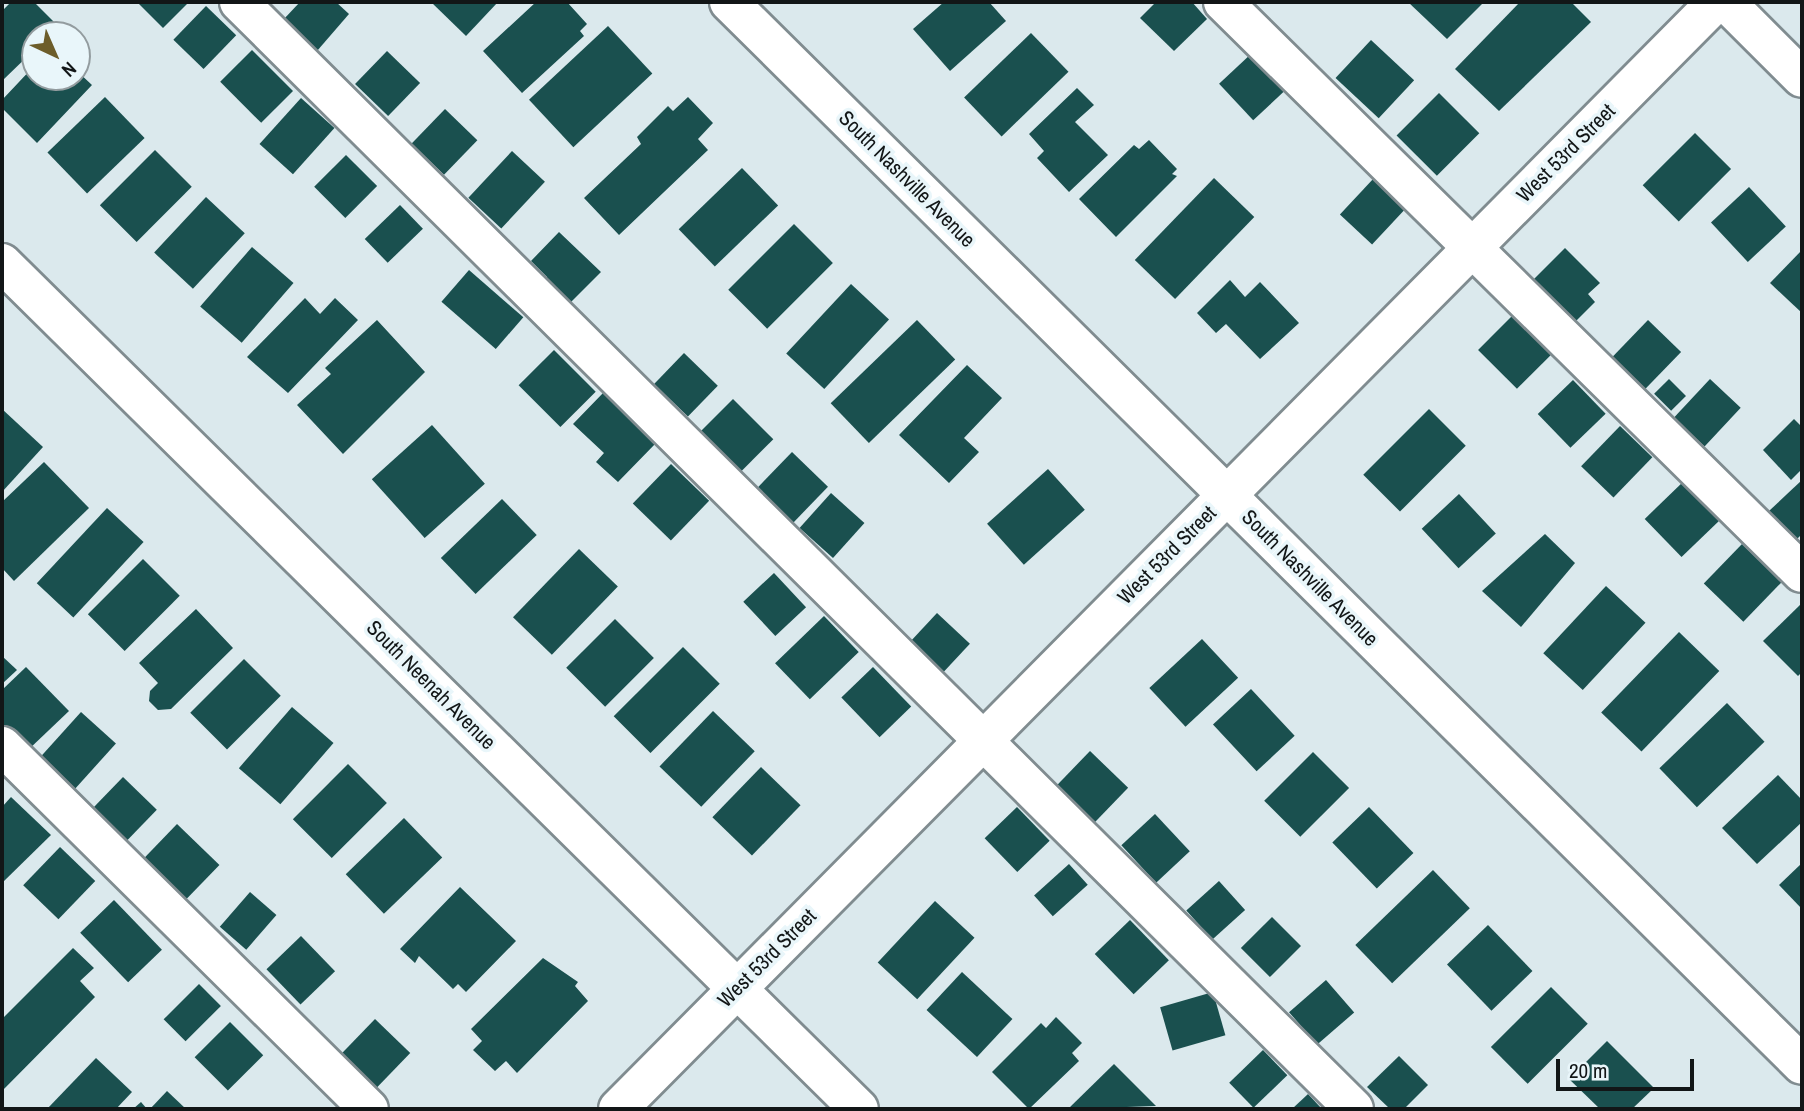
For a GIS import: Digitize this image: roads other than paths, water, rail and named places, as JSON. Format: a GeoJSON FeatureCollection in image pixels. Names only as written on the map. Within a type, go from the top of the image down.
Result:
{"type":"FeatureCollection","features":[{"type":"Feature","properties":{"kind":"street"},"geometry":{"type":"LineString","coordinates":[[239,2],[1354,1109]]}},
{"type":"Feature","properties":{"kind":"street","name":"South Nashville Avenue"},"geometry":{"type":"LineString","coordinates":[[729,2],[1802,1065]]}},
{"type":"Feature","properties":{"kind":"street"},"geometry":{"type":"LineString","coordinates":[[1223,2],[1802,573]]}},
{"type":"Feature","properties":{"kind":"street","name":"West 53rd Street"},"geometry":{"type":"LineString","coordinates":[[618,1109],[1716,2]]}},
{"type":"Feature","properties":{"kind":"street"},"geometry":{"type":"LineString","coordinates":[[1726,2],[1802,78]]}},
{"type":"Feature","properties":{"kind":"street","name":"South Neenah Avenue"},"geometry":{"type":"LineString","coordinates":[[2,262],[859,1109]]}},
{"type":"Feature","properties":{"kind":"street"},"geometry":{"type":"LineString","coordinates":[[2,746],[369,1109]]}}]}
